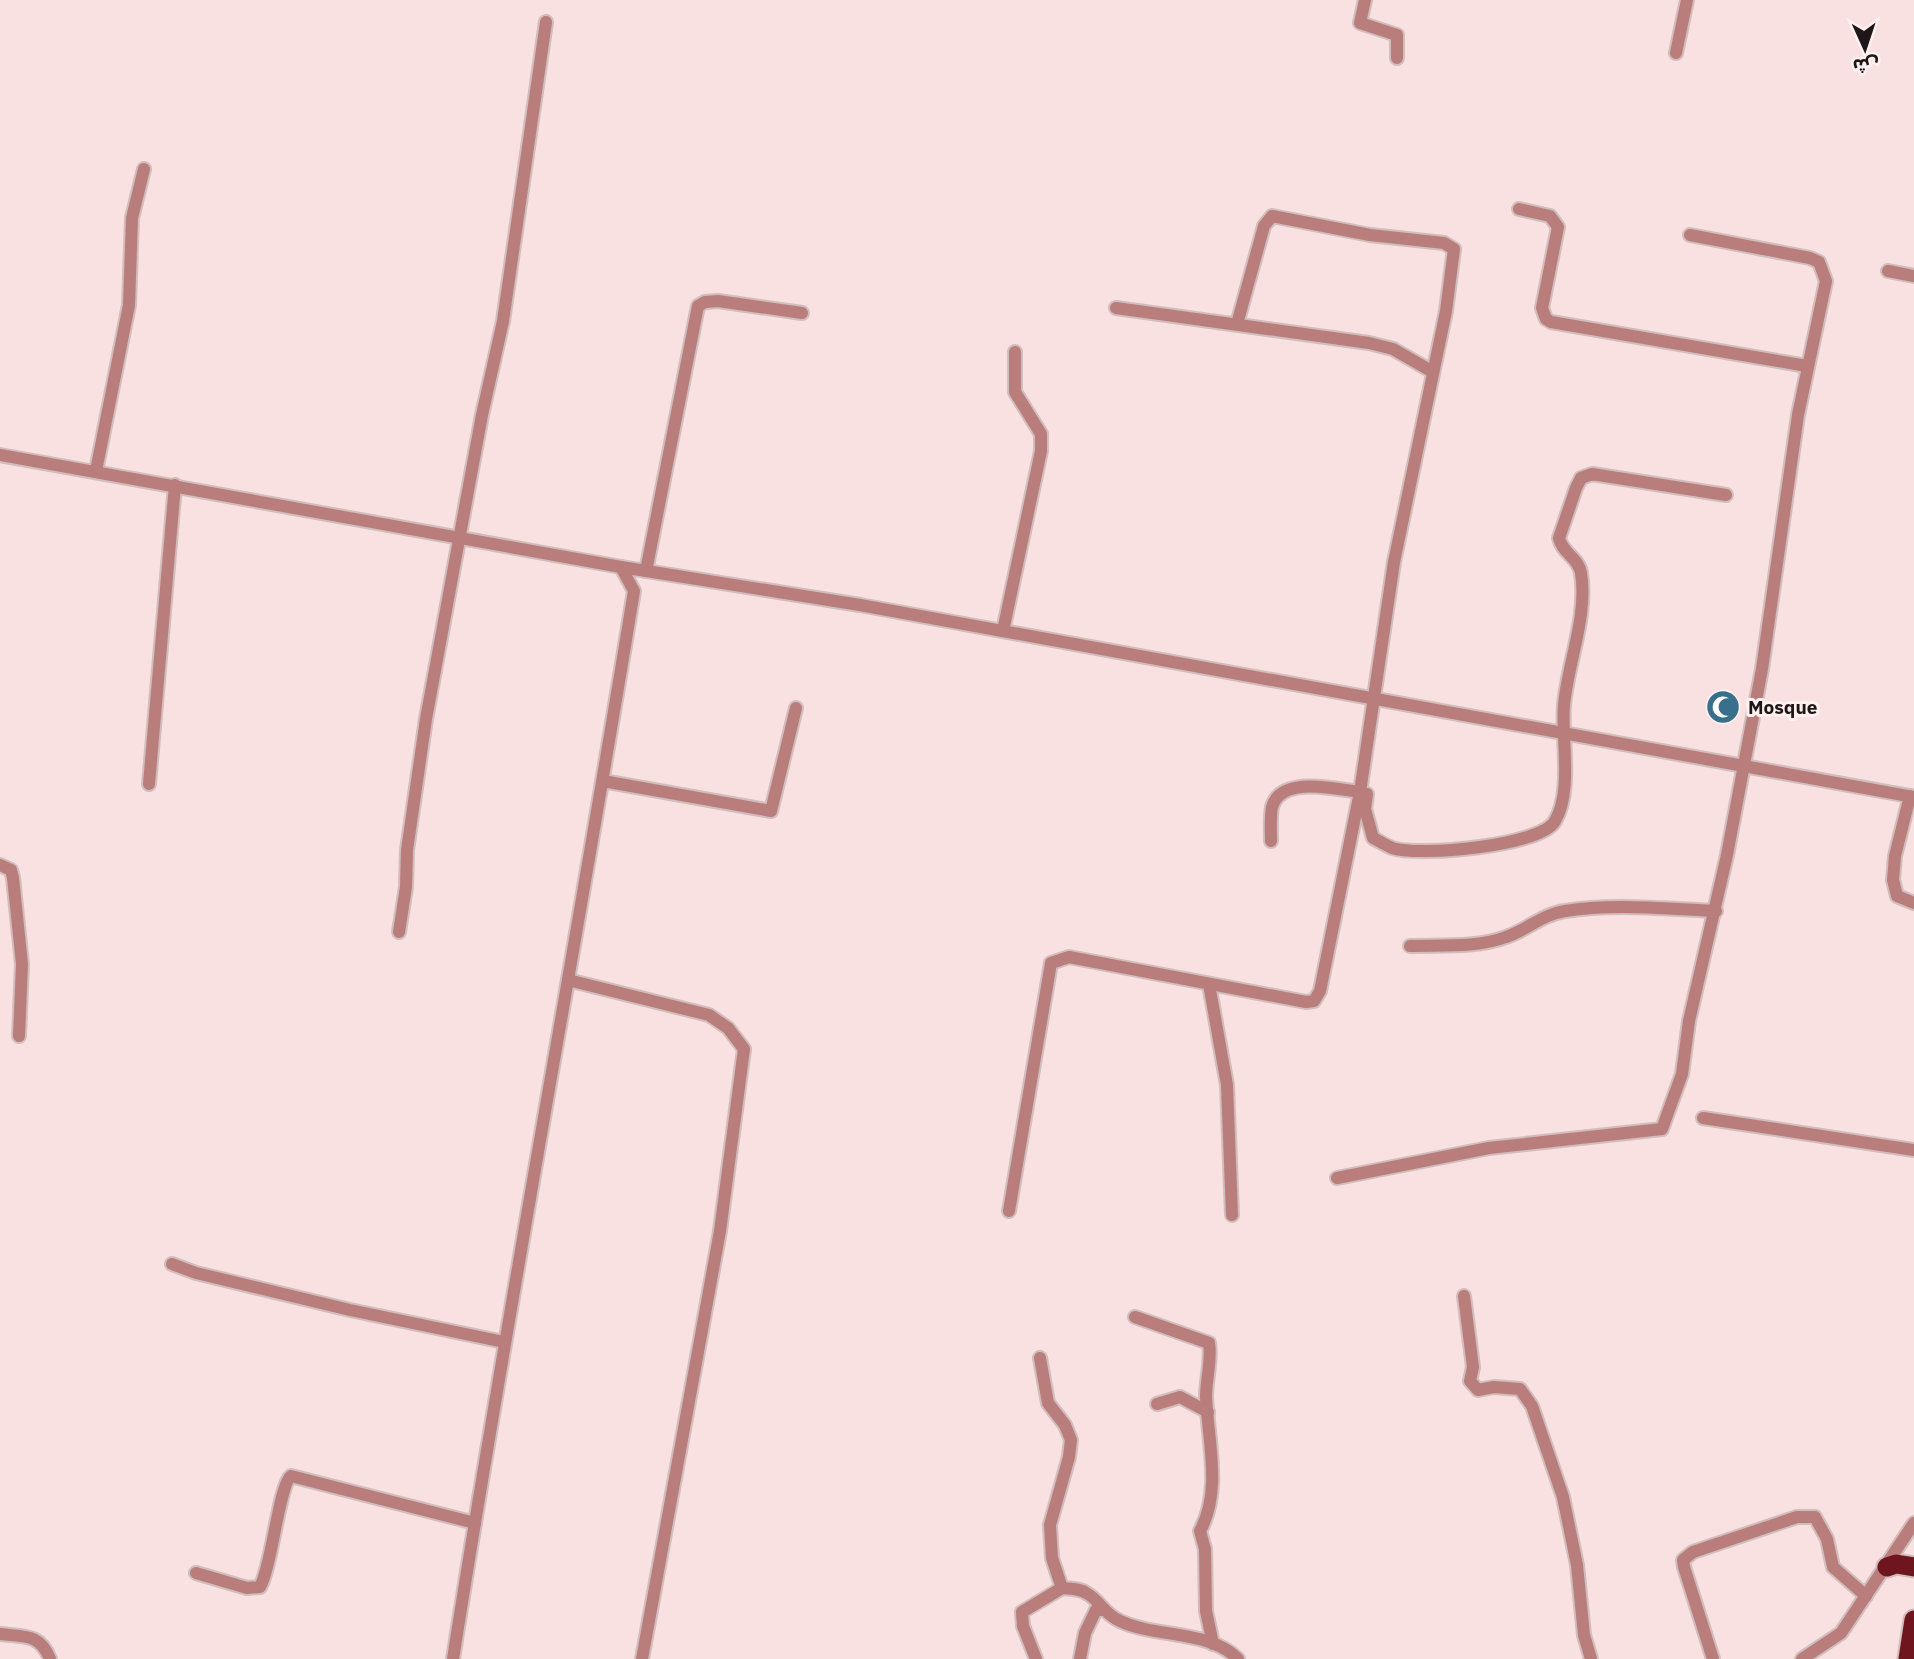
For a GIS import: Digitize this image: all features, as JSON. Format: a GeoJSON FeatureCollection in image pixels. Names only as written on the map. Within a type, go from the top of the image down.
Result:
{"type":"FeatureCollection","features":[{"type":"Feature","properties":{"kind":"highway"},"geometry":{"type":"LineString","coordinates":[[1887,1567],[1905,1564],[1914,1567]]}},
{"type":"Feature","properties":{"kind":"highway"},"geometry":{"type":"LineString","coordinates":[[1908,1659],[1914,1620]]}},
{"type":"Feature","properties":{"kind":"street"},"geometry":{"type":"LineString","coordinates":[[1365,0],[1360,23],[1397,36],[1397,58]]}},
{"type":"Feature","properties":{"kind":"street"},"geometry":{"type":"LineString","coordinates":[[1676,53],[1688,0]]}},
{"type":"Feature","properties":{"kind":"street"},"geometry":{"type":"LineString","coordinates":[[399,932],[406,887],[407,850],[426,719],[481,415],[503,321],[546,22]]}},
{"type":"Feature","properties":{"kind":"street"},"geometry":{"type":"LineString","coordinates":[[96,471],[129,305],[132,218],[144,169]]}},
{"type":"Feature","properties":{"kind":"street"},"geometry":{"type":"LineString","coordinates":[[1519,209],[1550,216],[1558,227],[1542,308],[1546,319],[1551,323],[1807,366]]}},
{"type":"Feature","properties":{"kind":"street"},"geometry":{"type":"LineString","coordinates":[[1237,324],[1264,226],[1272,216],[1370,235],[1452,245],[1454,255],[1433,372],[1394,562],[1365,809],[1373,838],[1393,848],[1448,852],[1541,832],[1555,821],[1564,783],[1564,702],[1580,613],[1582,574],[1579,566],[1561,546],[1559,538],[1581,478],[1592,474],[1606,475],[1726,495]]}},
{"type":"Feature","properties":{"kind":"street"},"geometry":{"type":"LineString","coordinates":[[1337,1178],[1489,1148],[1662,1129],[1682,1074],[1689,1021],[1716,911],[1762,669],[1807,366],[1826,281],[1819,262],[1690,235]]}},
{"type":"Feature","properties":{"kind":"street"},"geometry":{"type":"LineString","coordinates":[[1888,271],[1914,276]]}},
{"type":"Feature","properties":{"kind":"street"},"geometry":{"type":"LineString","coordinates":[[453,1659],[504,1342],[634,591],[650,572],[698,306],[705,302],[718,301],[802,313]]}},
{"type":"Feature","properties":{"kind":"street"},"geometry":{"type":"LineString","coordinates":[[1116,308],[1393,349],[1433,372]]}},
{"type":"Feature","properties":{"kind":"street"},"geometry":{"type":"LineString","coordinates":[[1003,631],[1041,451],[1041,434],[1015,392],[1015,352]]}},
{"type":"Feature","properties":{"kind":"street"},"geometry":{"type":"LineString","coordinates":[[0,455],[621,567],[1003,631],[1376,698],[1564,735],[1912,796],[1893,880],[1897,897],[1914,903]]}},
{"type":"Feature","properties":{"kind":"street"},"geometry":{"type":"LineString","coordinates":[[149,785],[175,485]]}},
{"type":"Feature","properties":{"kind":"street"},"geometry":{"type":"LineString","coordinates":[[621,567],[634,591]]}},
{"type":"Feature","properties":{"kind":"street"},"geometry":{"type":"LineString","coordinates":[[1009,1211],[1051,963],[1069,957],[1306,1002],[1318,999],[1376,698]]}},
{"type":"Feature","properties":{"kind":"street"},"geometry":{"type":"LineString","coordinates":[[603,781],[771,811],[780,786],[796,708]]}},
{"type":"Feature","properties":{"kind":"street"},"geometry":{"type":"LineString","coordinates":[[1271,841],[1272,808],[1278,794],[1290,788],[1360,792]]}},
{"type":"Feature","properties":{"kind":"street"},"geometry":{"type":"LineString","coordinates":[[0,865],[11,870],[13,878],[22,964],[19,1036]]}},
{"type":"Feature","properties":{"kind":"street"},"geometry":{"type":"LineString","coordinates":[[1410,946],[1488,942],[1507,937],[1551,914],[1567,910],[1630,907],[1716,911]]}},
{"type":"Feature","properties":{"kind":"street"},"geometry":{"type":"LineString","coordinates":[[568,980],[661,1006],[709,1015],[728,1028],[744,1049],[715,1257],[642,1659]]}},
{"type":"Feature","properties":{"kind":"street"},"geometry":{"type":"LineString","coordinates":[[1209,984],[1227,1085],[1232,1215]]}},
{"type":"Feature","properties":{"kind":"street"},"geometry":{"type":"LineString","coordinates":[[1703,1118],[1914,1150]]}},
{"type":"Feature","properties":{"kind":"street"},"geometry":{"type":"LineString","coordinates":[[172,1264],[196,1273],[349,1310],[504,1342]]}},
{"type":"Feature","properties":{"kind":"street"},"geometry":{"type":"LineString","coordinates":[[1464,1296],[1473,1367],[1470,1381],[1478,1390],[1494,1387],[1520,1388],[1532,1406],[1563,1497],[1577,1565],[1584,1635],[1591,1659]]}},
{"type":"Feature","properties":{"kind":"street"},"geometry":{"type":"LineString","coordinates":[[1135,1317],[1209,1343],[1208,1412],[1212,1494],[1208,1516],[1200,1531],[1205,1549],[1206,1611],[1213,1644]]}},
{"type":"Feature","properties":{"kind":"street"},"geometry":{"type":"LineString","coordinates":[[1040,1358],[1048,1403],[1065,1425],[1071,1440],[1069,1457],[1050,1525],[1052,1558],[1062,1588]]}},
{"type":"Feature","properties":{"kind":"street"},"geometry":{"type":"LineString","coordinates":[[1157,1404],[1180,1397],[1208,1412]]}},
{"type":"Feature","properties":{"kind":"street"},"geometry":{"type":"LineString","coordinates":[[197,1573],[247,1588],[260,1587],[274,1542],[285,1484],[291,1476],[475,1523]]}},
{"type":"Feature","properties":{"kind":"street"},"geometry":{"type":"LineString","coordinates":[[1713,1659],[1684,1567],[1683,1560],[1693,1552],[1797,1517],[1815,1517],[1827,1539],[1833,1567],[1866,1596]]}},
{"type":"Feature","properties":{"kind":"street"},"geometry":{"type":"LineString","coordinates":[[1802,1659],[1841,1633],[1914,1523]]}},
{"type":"Feature","properties":{"kind":"street"},"geometry":{"type":"LineString","coordinates":[[1036,1659],[1023,1626],[1023,1612],[1062,1588],[1089,1594],[1102,1610],[1132,1626],[1213,1644],[1230,1651],[1238,1659]]}},
{"type":"Feature","properties":{"kind":"street"},"geometry":{"type":"LineString","coordinates":[[1080,1659],[1091,1616],[1096,1610],[1102,1610]]}},
{"type":"Feature","properties":{"kind":"street"},"geometry":{"type":"LineString","coordinates":[[0,1634],[34,1637],[46,1648],[50,1659]]}},
{"type":"Feature","properties":{"kind":"place","name":"Mosque"},"geometry":{"type":"Point","coordinates":[1723,707]}}]}
